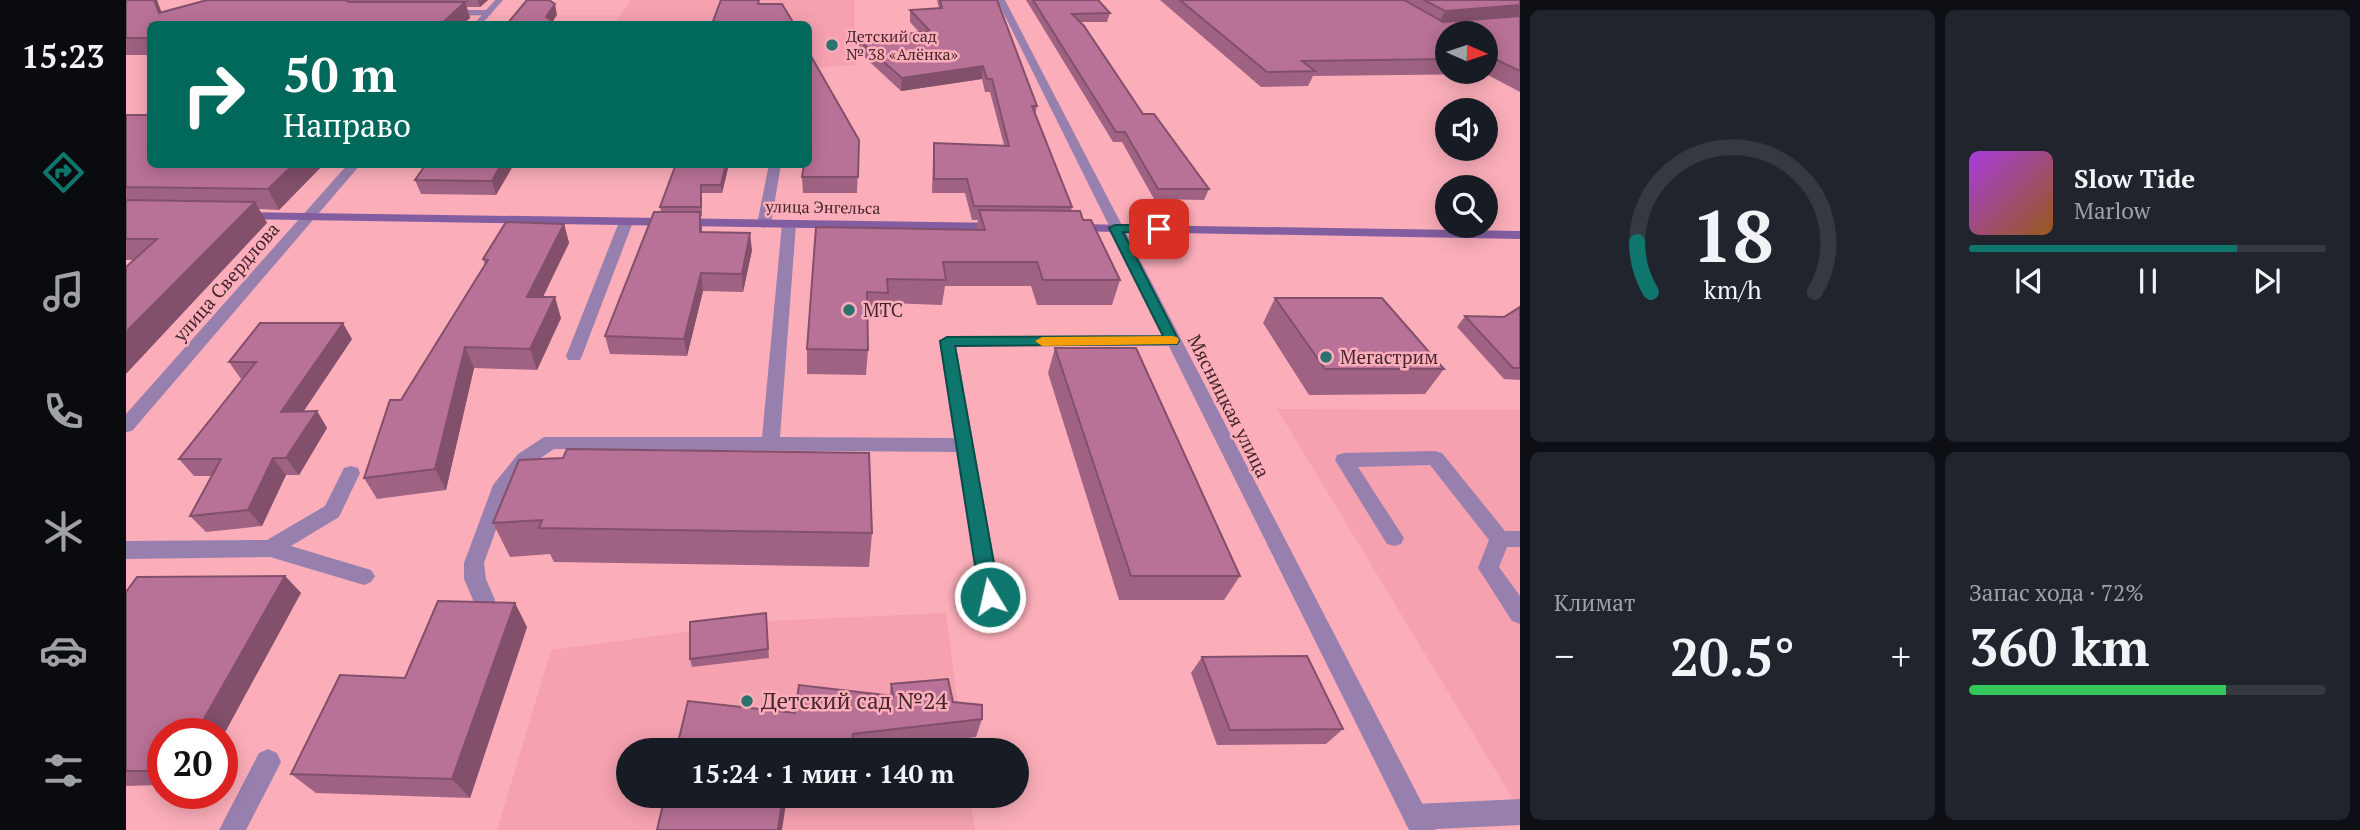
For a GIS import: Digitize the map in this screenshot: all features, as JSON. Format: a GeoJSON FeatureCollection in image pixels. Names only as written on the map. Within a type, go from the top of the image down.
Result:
{"type":"FeatureCollection","features":[{"type":"Feature","properties":{"kind":"main road","name":"улица Энгельса"},"geometry":{"type":"LineString","coordinates":[[232,216],[1012,228]]}},
{"type":"Feature","properties":{"kind":"main road"},"geometry":{"type":"LineString","coordinates":[[1054,228],[1520,235]]}},
{"type":"Feature","properties":{"kind":"street"},"geometry":{"type":"LineString","coordinates":[[481,21],[499,0]]}},
{"type":"Feature","properties":{"kind":"street","name":"Мясницкая улица"},"geometry":{"type":"LineString","coordinates":[[1001,0],[1172,341],[1420,824]]}},
{"type":"Feature","properties":{"kind":"street"},"geometry":{"type":"LineString","coordinates":[[436,13],[488,13]]}},
{"type":"Feature","properties":{"kind":"street","name":"улица Свердлова"},"geometry":{"type":"LineString","coordinates":[[126,426],[352,168]]}},
{"type":"Feature","properties":{"kind":"street"},"geometry":{"type":"LineString","coordinates":[[764,224],[774,168]]}},
{"type":"Feature","properties":{"kind":"street"},"geometry":{"type":"LineString","coordinates":[[574,356],[626,222]]}},
{"type":"Feature","properties":{"kind":"street"},"geometry":{"type":"LineString","coordinates":[[770,444],[789,224]]}},
{"type":"Feature","properties":{"kind":"street"},"geometry":{"type":"LineString","coordinates":[[990,597],[947,341],[1172,341]]}},
{"type":"Feature","properties":{"kind":"street"},"geometry":{"type":"LineString","coordinates":[[484,600],[475,579],[474,563],[503,485],[525,459],[550,442],[965,445]]}},
{"type":"Feature","properties":{"kind":"street"},"geometry":{"type":"LineString","coordinates":[[1394,538],[1344,460],[1435,458],[1510,539],[1488,568],[1520,614]]}},
{"type":"Feature","properties":{"kind":"street"},"geometry":{"type":"LineString","coordinates":[[270,548],[332,511],[351,472]]}},
{"type":"Feature","properties":{"kind":"street"},"geometry":{"type":"LineString","coordinates":[[126,550],[270,548],[364,576]]}},
{"type":"Feature","properties":{"kind":"street"},"geometry":{"type":"LineString","coordinates":[[232,830],[268,762]]}},
{"type":"Feature","properties":{"kind":"street"},"geometry":{"type":"LineString","coordinates":[[1420,824],[1520,812]]}},
{"type":"Feature","properties":{"kind":"shaded area","name":"Детский сад № 38 «Алёнка»"},"geometry":{"type":"Polygon","coordinates":[[[631,0],[854,0],[855,65],[812,68],[812,21],[616,21],[631,0]]]}},
{"type":"Feature","properties":{"kind":"shaded area"},"geometry":{"type":"Polygon","coordinates":[[[1277,409],[1520,410],[1520,811],[1277,409]]]}},
{"type":"Feature","properties":{"kind":"shaded area","name":"Детский сад №24"},"geometry":{"type":"Polygon","coordinates":[[[946,613],[962,738],[616,738],[616,808],[972,808],[975,830],[497,830],[551,650],[767,621],[946,613]]]}},
{"type":"Feature","properties":{"kind":"building"},"geometry":{"type":"Polygon","coordinates":[[[126,0],[154,0],[159,13],[207,0],[465,2],[444,21],[147,21],[147,38],[126,38],[126,0]]]}},
{"type":"Feature","properties":{"kind":"building"},"geometry":{"type":"Polygon","coordinates":[[[527,0],[549,0],[555,4],[546,17],[552,21],[510,21],[527,0]]]}},
{"type":"Feature","properties":{"kind":"building"},"geometry":{"type":"Polygon","coordinates":[[[721,0],[759,0],[758,4],[782,4],[792,21],[713,21],[721,0]]]}},
{"type":"Feature","properties":{"kind":"building"},"geometry":{"type":"Polygon","coordinates":[[[940,0],[997,0],[1037,106],[1032,106],[1072,207],[974,206],[967,179],[934,179],[934,143],[1009,146],[992,79],[987,79],[983,66],[902,78],[859,40],[930,31],[910,10],[942,8],[940,0]]]}},
{"type":"Feature","properties":{"kind":"building"},"geometry":{"type":"Polygon","coordinates":[[[1033,0],[1098,0],[1110,13],[1072,14],[1084,26],[1143,114],[1154,114],[1209,189],[1158,189],[1125,132],[1116,132],[1033,0]]]}},
{"type":"Feature","properties":{"kind":"building"},"geometry":{"type":"Polygon","coordinates":[[[1180,0],[1404,0],[1441,21],[1435,21],[1435,59],[1302,61],[1315,71],[1267,72],[1180,0]]]}},
{"type":"Feature","properties":{"kind":"building"},"geometry":{"type":"Polygon","coordinates":[[[1424,0],[1520,0],[1520,5],[1445,11],[1424,0]]]}},
{"type":"Feature","properties":{"kind":"building"},"geometry":{"type":"Polygon","coordinates":[[[1520,16],[1520,71],[1498,60],[1498,21],[1456,21],[1520,16]]]}},
{"type":"Feature","properties":{"kind":"building"},"geometry":{"type":"Polygon","coordinates":[[[812,58],[859,140],[858,177],[802,177],[803,168],[812,168],[812,58]]]}},
{"type":"Feature","properties":{"kind":"building"},"geometry":{"type":"Polygon","coordinates":[[[126,115],[147,115],[147,168],[290,168],[268,189],[126,187],[126,115]]]}},
{"type":"Feature","properties":{"kind":"building"},"geometry":{"type":"Polygon","coordinates":[[[423,168],[499,168],[492,181],[415,180],[423,168]]]}},
{"type":"Feature","properties":{"kind":"building"},"geometry":{"type":"Polygon","coordinates":[[[675,168],[725,168],[721,185],[701,185],[701,207],[660,207],[675,168]]]}},
{"type":"Feature","properties":{"kind":"building"},"geometry":{"type":"Polygon","coordinates":[[[126,200],[255,202],[126,332],[126,267],[157,239],[126,239],[126,200]]]}},
{"type":"Feature","properties":{"kind":"building"},"geometry":{"type":"Polygon","coordinates":[[[979,210],[1080,211],[1083,220],[1091,220],[1120,280],[1043,280],[1037,262],[943,262],[946,280],[887,279],[888,293],[867,292],[868,350],[807,349],[816,227],[985,230],[979,210]]]}},
{"type":"Feature","properties":{"kind":"building"},"geometry":{"type":"Polygon","coordinates":[[[654,212],[700,212],[700,232],[750,233],[742,274],[701,273],[684,339],[605,336],[654,212]]]}},
{"type":"Feature","properties":{"kind":"building"},"geometry":{"type":"Polygon","coordinates":[[[506,222],[564,224],[527,297],[555,297],[530,349],[465,347],[435,469],[364,478],[390,400],[401,400],[488,260],[483,259],[506,222]]]}},
{"type":"Feature","properties":{"kind":"building"},"geometry":{"type":"Polygon","coordinates":[[[1275,298],[1382,298],[1444,369],[1325,369],[1275,298]]]}},
{"type":"Feature","properties":{"kind":"building"},"geometry":{"type":"Polygon","coordinates":[[[1520,307],[1520,368],[1513,368],[1465,316],[1504,317],[1520,307]]]}},
{"type":"Feature","properties":{"kind":"building"},"geometry":{"type":"Polygon","coordinates":[[[260,323],[343,323],[281,412],[317,411],[286,458],[273,458],[248,510],[190,516],[221,459],[179,459],[256,362],[229,362],[260,323]]]}},
{"type":"Feature","properties":{"kind":"building"},"geometry":{"type":"Polygon","coordinates":[[[1055,348],[1136,348],[1240,576],[1131,576],[1055,348]]]}},
{"type":"Feature","properties":{"kind":"building"},"geometry":{"type":"Polygon","coordinates":[[[567,449],[869,453],[872,533],[539,528],[542,520],[493,523],[519,460],[563,458],[567,449]]]}},
{"type":"Feature","properties":{"kind":"building"},"geometry":{"type":"Polygon","coordinates":[[[285,576],[205,718],[147,718],[147,771],[126,771],[126,592],[137,577],[285,576]]]}},
{"type":"Feature","properties":{"kind":"building"},"geometry":{"type":"Polygon","coordinates":[[[438,601],[515,603],[452,779],[291,774],[340,675],[405,678],[438,601]]]}},
{"type":"Feature","properties":{"kind":"building"},"geometry":{"type":"Polygon","coordinates":[[[766,613],[768,649],[690,659],[690,622],[766,613]]]}},
{"type":"Feature","properties":{"kind":"building"},"geometry":{"type":"Polygon","coordinates":[[[1307,656],[1343,729],[1230,730],[1202,657],[1307,656]]]}},
{"type":"Feature","properties":{"kind":"building"},"geometry":{"type":"Polygon","coordinates":[[[948,679],[953,702],[982,705],[982,719],[853,734],[853,738],[679,738],[688,701],[795,713],[799,685],[893,696],[891,684],[948,679]]]}},
{"type":"Feature","properties":{"kind":"building"},"geometry":{"type":"Polygon","coordinates":[[[662,808],[781,808],[778,830],[657,830],[662,808]]]}},
{"type":"Feature","properties":{"kind":"slow traffic"},"geometry":{"type":"LineString","coordinates":[[1042,341],[1172,340]]}},
{"type":"Feature","properties":{"kind":"place","name":"Детский сад № 38 «Алёнка»"},"geometry":{"type":"Point","coordinates":[832,45]}},
{"type":"Feature","properties":{"kind":"place","name":"МТС"},"geometry":{"type":"Point","coordinates":[849,310]}},
{"type":"Feature","properties":{"kind":"place","name":"Мегастрим"},"geometry":{"type":"Point","coordinates":[1326,357]}},
{"type":"Feature","properties":{"kind":"place","name":"Детский сад №24"},"geometry":{"type":"Point","coordinates":[747,701]}},
{"type":"Feature","properties":{"kind":"route"},"geometry":{"type":"LineString","coordinates":[[990,597],[947,341],[1172,341],[1115,228],[1159,229]]}}]}
